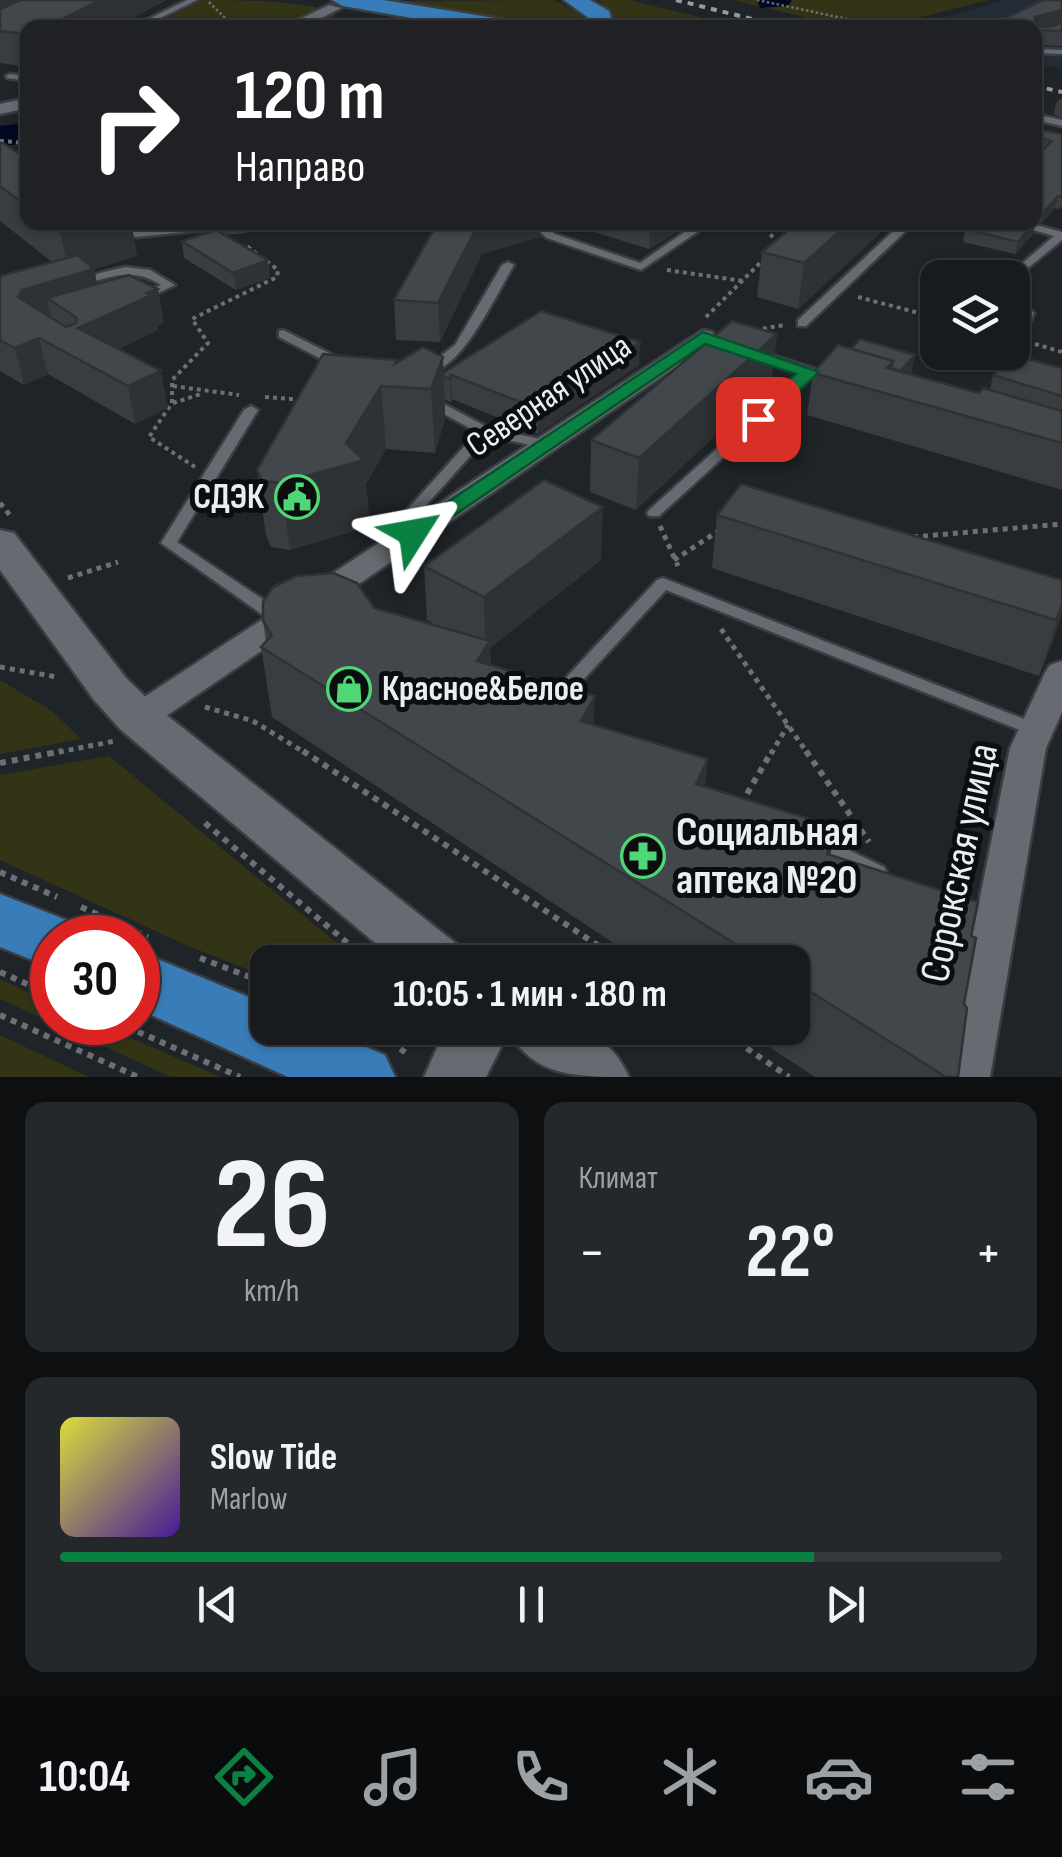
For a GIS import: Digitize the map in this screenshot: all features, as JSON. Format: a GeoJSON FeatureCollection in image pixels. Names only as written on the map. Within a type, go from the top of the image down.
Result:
{"type":"FeatureCollection","features":[{"type":"Feature","properties":{"kind":"main road"},"geometry":{"type":"LineString","coordinates":[[356,20],[380,2]]}},
{"type":"Feature","properties":{"kind":"main road"},"geometry":{"type":"LineString","coordinates":[[338,4],[380,2],[472,20]]}},
{"type":"Feature","properties":{"kind":"main road"},"geometry":{"type":"LineString","coordinates":[[581,2],[602,20]]}},
{"type":"Feature","properties":{"kind":"main road"},"geometry":{"type":"LineString","coordinates":[[0,919],[30,932]]}},
{"type":"Feature","properties":{"kind":"main road"},"geometry":{"type":"LineString","coordinates":[[160,958],[385,1058]]}},
{"type":"Feature","properties":{"kind":"street"},"geometry":{"type":"LineString","coordinates":[[305,20],[338,4]]}},
{"type":"Feature","properties":{"kind":"street","name":"Северная улица"},"geometry":{"type":"LineString","coordinates":[[142,719],[304,614],[413,533],[544,444],[712,340]]}},
{"type":"Feature","properties":{"kind":"street"},"geometry":{"type":"LineString","coordinates":[[6,530],[110,689],[417,945]]}},
{"type":"Feature","properties":{"kind":"street","name":"Сорокская улица"},"geometry":{"type":"LineString","coordinates":[[967,1077],[985,927],[1028,748],[1062,673]]}},
{"type":"Feature","properties":{"kind":"street"},"geometry":{"type":"LineString","coordinates":[[454,1077],[471,1045]]}},
{"type":"Feature","properties":{"kind":"street"},"geometry":{"type":"LineString","coordinates":[[557,1045],[598,1077]]}},
{"type":"Feature","properties":{"kind":"lane"},"geometry":{"type":"LineString","coordinates":[[150,20],[193,0]]}},
{"type":"Feature","properties":{"kind":"lane"},"geometry":{"type":"LineString","coordinates":[[10,76],[20,78]]}},
{"type":"Feature","properties":{"kind":"lane"},"geometry":{"type":"LineString","coordinates":[[123,230],[136,234],[167,230]]}},
{"type":"Feature","properties":{"kind":"lane"},"geometry":{"type":"LineString","coordinates":[[543,230],[641,267],[696,230]]}},
{"type":"Feature","properties":{"kind":"lane"},"geometry":{"type":"LineString","coordinates":[[802,322],[902,230]]}},
{"type":"Feature","properties":{"kind":"lane"},"geometry":{"type":"LineString","coordinates":[[1030,261],[1062,235]]}},
{"type":"Feature","properties":{"kind":"lane"},"geometry":{"type":"LineString","coordinates":[[420,378],[460,347],[508,264]]}},
{"type":"Feature","properties":{"kind":"lane"},"geometry":{"type":"LineString","coordinates":[[65,286],[129,269],[150,270],[169,285],[154,295],[120,305]]}},
{"type":"Feature","properties":{"kind":"lane"},"geometry":{"type":"LineString","coordinates":[[283,334],[352,370]]}},
{"type":"Feature","properties":{"kind":"lane"},"geometry":{"type":"LineString","coordinates":[[738,349],[845,383]]}},
{"type":"Feature","properties":{"kind":"lane"},"geometry":{"type":"LineString","coordinates":[[654,513],[809,372]]}},
{"type":"Feature","properties":{"kind":"lane"},"geometry":{"type":"LineString","coordinates":[[407,388],[485,431],[544,444]]}},
{"type":"Feature","properties":{"kind":"lane"},"geometry":{"type":"LineString","coordinates":[[255,403],[170,543],[304,614]]}},
{"type":"Feature","properties":{"kind":"lane"},"geometry":{"type":"LineString","coordinates":[[413,533],[413,512],[485,431]]}},
{"type":"Feature","properties":{"kind":"lane"},"geometry":{"type":"LineString","coordinates":[[553,702],[662,583],[1036,730]]}},
{"type":"Feature","properties":{"kind":"lane"},"geometry":{"type":"LineString","coordinates":[[793,831],[898,883]]}},
{"type":"Feature","properties":{"kind":"path"},"geometry":{"type":"LineString","coordinates":[[206,0],[226,20]]}},
{"type":"Feature","properties":{"kind":"path"},"geometry":{"type":"LineString","coordinates":[[757,0],[852,20]]}},
{"type":"Feature","properties":{"kind":"path"},"geometry":{"type":"LineString","coordinates":[[1002,20],[1015,14]]}},
{"type":"Feature","properties":{"kind":"path"},"geometry":{"type":"LineString","coordinates":[[210,476],[149,437],[172,403],[172,380],[208,343],[192,319],[276,277],[278,270],[241,242],[250,230]]}},
{"type":"Feature","properties":{"kind":"path"},"geometry":{"type":"LineString","coordinates":[[767,230],[779,245]]}},
{"type":"Feature","properties":{"kind":"path"},"geometry":{"type":"LineString","coordinates":[[767,257],[699,324],[712,340],[802,322]]}},
{"type":"Feature","properties":{"kind":"path"},"geometry":{"type":"LineString","coordinates":[[641,267],[743,281]]}},
{"type":"Feature","properties":{"kind":"path"},"geometry":{"type":"LineString","coordinates":[[838,292],[920,313]]}},
{"type":"Feature","properties":{"kind":"path"},"geometry":{"type":"LineString","coordinates":[[173,386],[240,395]]}},
{"type":"Feature","properties":{"kind":"path"},"geometry":{"type":"LineString","coordinates":[[172,403],[204,392]]}},
{"type":"Feature","properties":{"kind":"path"},"geometry":{"type":"LineString","coordinates":[[255,403],[314,401]]}},
{"type":"Feature","properties":{"kind":"path"},"geometry":{"type":"LineString","coordinates":[[0,504],[6,530]]}},
{"type":"Feature","properties":{"kind":"path"},"geometry":{"type":"LineString","coordinates":[[654,513],[674,560],[728,526]]}},
{"type":"Feature","properties":{"kind":"path"},"geometry":{"type":"LineString","coordinates":[[911,538],[1062,524]]}},
{"type":"Feature","properties":{"kind":"path"},"geometry":{"type":"LineString","coordinates":[[72,593],[60,580],[118,562]]}},
{"type":"Feature","properties":{"kind":"path"},"geometry":{"type":"LineString","coordinates":[[700,598],[898,883]]}},
{"type":"Feature","properties":{"kind":"path"},"geometry":{"type":"LineString","coordinates":[[0,667],[57,677]]}},
{"type":"Feature","properties":{"kind":"path"},"geometry":{"type":"LineString","coordinates":[[0,762],[142,719],[253,721],[373,794],[598,945]]}},
{"type":"Feature","properties":{"kind":"path"},"geometry":{"type":"LineString","coordinates":[[732,819],[788,725]]}},
{"type":"Feature","properties":{"kind":"path"},"geometry":{"type":"LineString","coordinates":[[0,872],[80,915]]}},
{"type":"Feature","properties":{"kind":"path"},"geometry":{"type":"LineString","coordinates":[[160,957],[250,980]]}},
{"type":"Feature","properties":{"kind":"path"},"geometry":{"type":"LineString","coordinates":[[0,972],[30,985]]}},
{"type":"Feature","properties":{"kind":"path"},"geometry":{"type":"LineString","coordinates":[[0,1015],[138,1077]]}},
{"type":"Feature","properties":{"kind":"path"},"geometry":{"type":"LineString","coordinates":[[160,1042],[240,1077]]}},
{"type":"Feature","properties":{"kind":"path"},"geometry":{"type":"LineString","coordinates":[[742,1045],[789,1077]]}},
{"type":"Feature","properties":{"kind":"shaded area"},"geometry":{"type":"Polygon","coordinates":[[[1005,0],[1062,0],[1062,68],[1042,65],[1042,20],[934,20],[1005,0]]]}},
{"type":"Feature","properties":{"kind":"green space"},"geometry":{"type":"Polygon","coordinates":[[[199,0],[290,3],[335,14],[333,20],[166,19],[199,0]]]}},
{"type":"Feature","properties":{"kind":"green space"},"geometry":{"type":"Polygon","coordinates":[[[554,0],[586,20],[518,20],[402,1],[554,0]]]}},
{"type":"Feature","properties":{"kind":"green space"},"geometry":{"type":"Polygon","coordinates":[[[599,0],[629,0],[711,20],[616,20],[599,0]]]}},
{"type":"Feature","properties":{"kind":"green space"},"geometry":{"type":"Polygon","coordinates":[[[732,0],[988,0],[910,20],[816,20],[732,0]]]}},
{"type":"Feature","properties":{"kind":"green space"},"geometry":{"type":"Polygon","coordinates":[[[0,680],[52,711],[81,739],[0,754],[0,680]]]}},
{"type":"Feature","properties":{"kind":"green space"},"geometry":{"type":"Polygon","coordinates":[[[109,756],[339,945],[250,945],[250,970],[160,933],[160,915],[120,915],[0,860],[0,775],[109,756]]]}},
{"type":"Feature","properties":{"kind":"green space"},"geometry":{"type":"Polygon","coordinates":[[[0,979],[30,993],[30,1013],[0,999],[0,979]]]}},
{"type":"Feature","properties":{"kind":"green space"},"geometry":{"type":"Polygon","coordinates":[[[0,1035],[89,1077],[0,1077],[0,1035]]]}},
{"type":"Feature","properties":{"kind":"green space"},"geometry":{"type":"Polygon","coordinates":[[[101,1045],[147,1045],[220,1077],[171,1077],[101,1045]]]}},
{"type":"Feature","properties":{"kind":"building"},"geometry":{"type":"Polygon","coordinates":[[[21,0],[100,0],[60,20],[20,20],[20,33],[0,31],[0,9],[21,0]]]}},
{"type":"Feature","properties":{"kind":"building"},"geometry":{"type":"Polygon","coordinates":[[[1043,0],[1062,0],[1062,10],[1035,20],[1001,20],[1043,0]]]}},
{"type":"Feature","properties":{"kind":"building"},"geometry":{"type":"Polygon","coordinates":[[[1062,23],[1062,31],[1042,30],[1042,26],[1062,23]]]}},
{"type":"Feature","properties":{"kind":"building"},"geometry":{"type":"Polygon","coordinates":[[[1042,130],[1062,134],[1062,197],[1058,196],[1042,211],[1042,151],[1052,141],[1042,139],[1042,130]]]}},
{"type":"Feature","properties":{"kind":"building"},"geometry":{"type":"Polygon","coordinates":[[[3,143],[20,155],[20,201],[0,186],[3,143]]]}},
{"type":"Feature","properties":{"kind":"building"},"geometry":{"type":"Polygon","coordinates":[[[216,230],[268,260],[233,273],[182,241],[216,230]]]}},
{"type":"Feature","properties":{"kind":"building"},"geometry":{"type":"Polygon","coordinates":[[[433,230],[475,230],[438,303],[394,300],[433,230]]]}},
{"type":"Feature","properties":{"kind":"building"},"geometry":{"type":"Polygon","coordinates":[[[788,230],[841,230],[804,263],[762,252],[788,230]]]}},
{"type":"Feature","properties":{"kind":"building"},"geometry":{"type":"Polygon","coordinates":[[[969,230],[1028,230],[1018,242],[969,230]]]}},
{"type":"Feature","properties":{"kind":"building"},"geometry":{"type":"Polygon","coordinates":[[[78,255],[94,269],[22,290],[18,297],[66,327],[76,323],[77,318],[47,298],[129,275],[158,289],[78,328],[161,371],[128,386],[39,338],[15,348],[0,340],[0,276],[78,255]]]}},
{"type":"Feature","properties":{"kind":"building"},"geometry":{"type":"Polygon","coordinates":[[[541,311],[640,342],[539,409],[451,375],[450,379],[443,376],[443,373],[541,311]]]}},
{"type":"Feature","properties":{"kind":"building"},"geometry":{"type":"Polygon","coordinates":[[[732,321],[777,334],[639,458],[591,440],[732,321]]]}},
{"type":"Feature","properties":{"kind":"building"},"geometry":{"type":"Polygon","coordinates":[[[860,339],[915,355],[900,371],[891,368],[893,361],[851,349],[860,339]]]}},
{"type":"Feature","properties":{"kind":"building"},"geometry":{"type":"Polygon","coordinates":[[[838,345],[893,361],[887,368],[979,393],[983,388],[1062,411],[1062,443],[813,373],[838,345]]]}},
{"type":"Feature","properties":{"kind":"building"},"geometry":{"type":"Polygon","coordinates":[[[423,347],[443,357],[431,389],[381,386],[346,443],[364,460],[281,483],[262,481],[257,470],[323,354],[397,360],[395,364],[423,347]]]}},
{"type":"Feature","properties":{"kind":"building"},"geometry":{"type":"Polygon","coordinates":[[[1030,360],[1062,368],[1062,396],[993,375],[997,370],[1030,370],[1030,360]]]}},
{"type":"Feature","properties":{"kind":"building"},"geometry":{"type":"Polygon","coordinates":[[[544,480],[603,507],[484,597],[424,566],[544,480]]]}},
{"type":"Feature","properties":{"kind":"building"},"geometry":{"type":"Polygon","coordinates":[[[741,484],[1062,580],[1062,605],[1056,620],[717,515],[741,484]]]}},
{"type":"Feature","properties":{"kind":"building"},"geometry":{"type":"Polygon","coordinates":[[[333,573],[357,583],[374,608],[490,641],[477,661],[595,696],[581,721],[708,759],[696,784],[836,827],[827,854],[978,902],[971,936],[976,938],[964,1004],[967,1008],[958,1077],[946,1077],[810,991],[810,945],[737,945],[261,647],[272,635],[263,621],[263,602],[273,587],[296,576],[333,573]]]}},
{"type":"Feature","properties":{"kind":"waterway"},"geometry":{"type":"LineString","coordinates":[[769,2],[779,0]]}},
{"type":"Feature","properties":{"kind":"waterway"},"geometry":{"type":"LineString","coordinates":[[0,136],[20,134]]}},
{"type":"Feature","properties":{"kind":"railway"},"geometry":{"type":"LineString","coordinates":[[676,0],[756,20]]}},
{"type":"Feature","properties":{"kind":"railway"},"geometry":{"type":"LineString","coordinates":[[1042,88],[1062,92]]}},
{"type":"Feature","properties":{"kind":"place","name":"СДЭК"},"geometry":{"type":"Point","coordinates":[297,497]}},
{"type":"Feature","properties":{"kind":"place","name":"Красное&Белое"},"geometry":{"type":"Point","coordinates":[349,689]}},
{"type":"Feature","properties":{"kind":"place","name":"Социальная аптека №20"},"geometry":{"type":"Point","coordinates":[643,856]}},
{"type":"Feature","properties":{"kind":"route"},"geometry":{"type":"LineString","coordinates":[[413,533],[703,337],[809,372],[758,419]]}}]}
